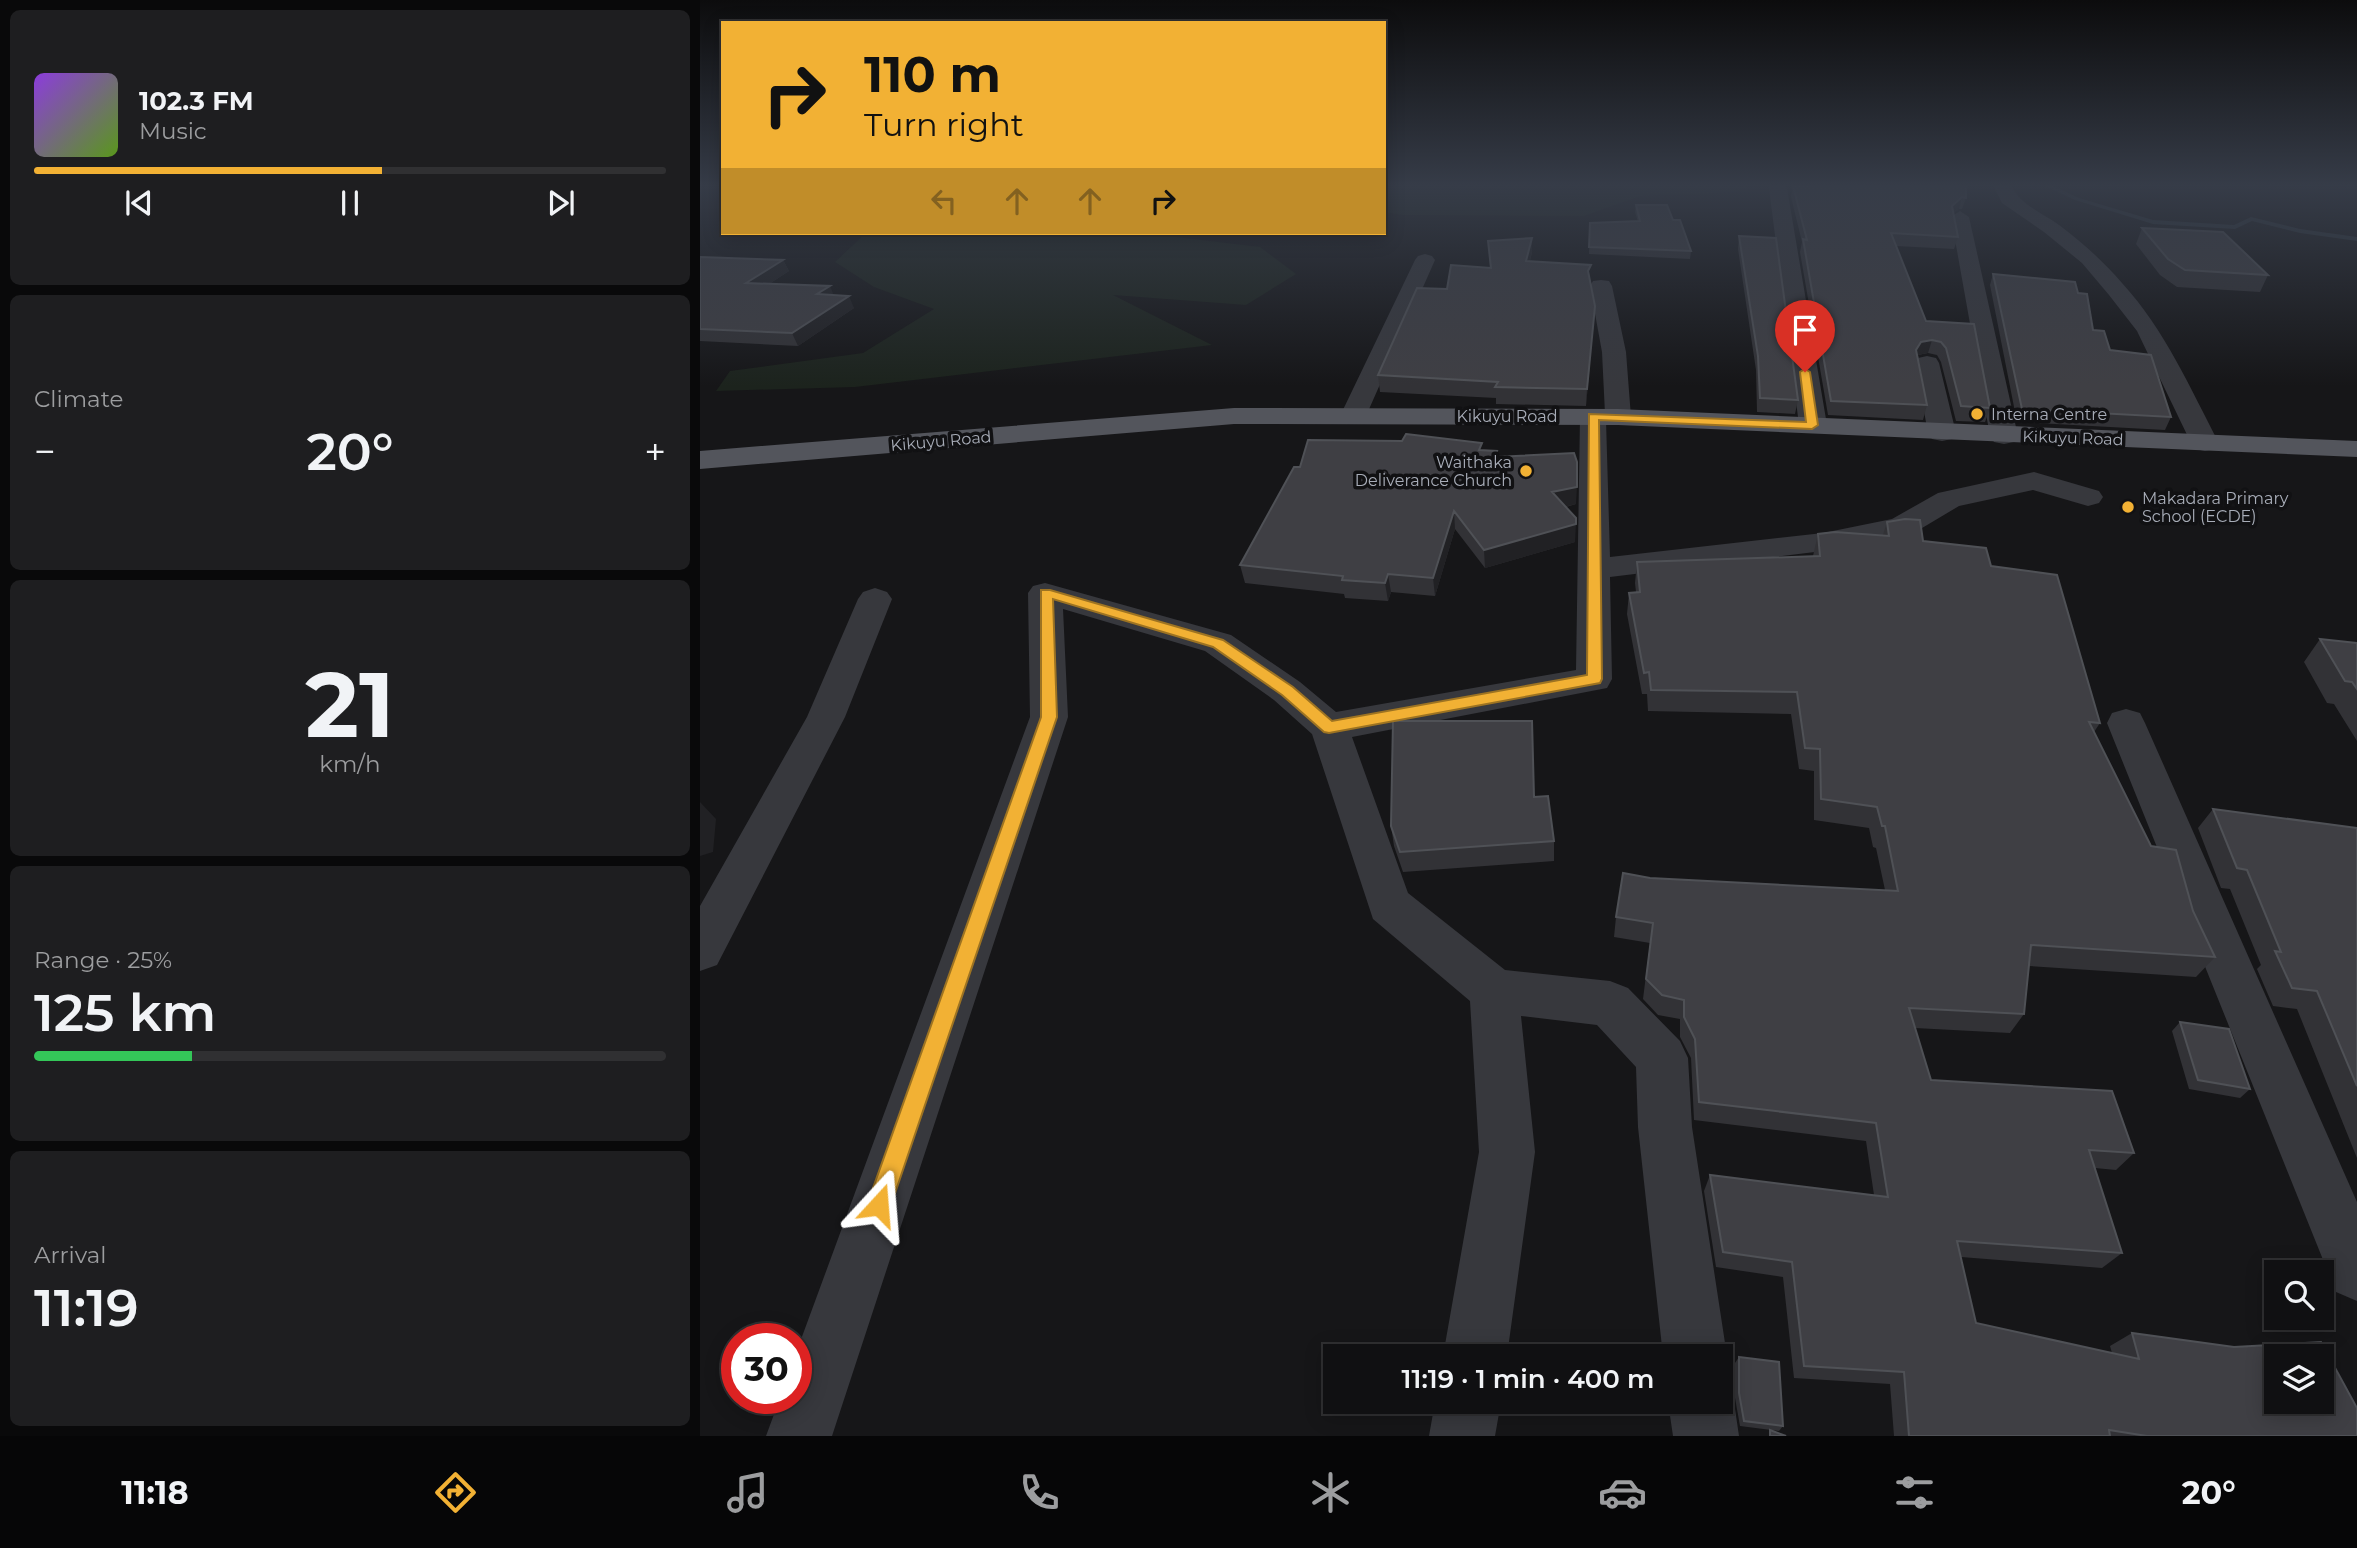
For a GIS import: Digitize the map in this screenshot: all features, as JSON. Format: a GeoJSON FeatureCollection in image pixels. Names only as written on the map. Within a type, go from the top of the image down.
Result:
{"type":"FeatureCollection","features":[{"type":"Feature","properties":{"kind":"main road","name":"Kikuyu Road"},"geometry":{"type":"LineString","coordinates":[[700,460],[1234,416],[1606,417],[2357,449]]}},
{"type":"Feature","properties":{"kind":"street"},"geometry":{"type":"LineString","coordinates":[[1786,252],[1812,425]]}},
{"type":"Feature","properties":{"kind":"street"},"geometry":{"type":"LineString","coordinates":[[1967,252],[2004,436]]}},
{"type":"Feature","properties":{"kind":"street"},"geometry":{"type":"LineString","coordinates":[[2080,252],[2117,290],[2148,330],[2205,443]]}},
{"type":"Feature","properties":{"kind":"street"},"geometry":{"type":"LineString","coordinates":[[1353,416],[1425,260]]}},
{"type":"Feature","properties":{"kind":"street"},"geometry":{"type":"LineString","coordinates":[[1329,727],[1594,679],[1594,569],[1614,352],[1601,285]]}},
{"type":"Feature","properties":{"kind":"street"},"geometry":{"type":"LineString","coordinates":[[1927,363],[1942,433]]}},
{"type":"Feature","properties":{"kind":"street"},"geometry":{"type":"LineString","coordinates":[[1594,569],[1823,542],[1901,527],[1949,499],[2034,481],[2088,497]]}},
{"type":"Feature","properties":{"kind":"street"},"geometry":{"type":"LineString","coordinates":[[799,1436],[1049,717],[1045,593],[1218,643],[1287,691],[1329,727],[1389,905],[1494,991],[1610,1004],[1662,1058],[1665,1127],[1693,1344]]}},
{"type":"Feature","properties":{"kind":"street"},"geometry":{"type":"LineString","coordinates":[[700,950],[826,716],[874,599]]}},
{"type":"Feature","properties":{"kind":"street"},"geometry":{"type":"LineString","coordinates":[[2126,723],[2357,1271]]}},
{"type":"Feature","properties":{"kind":"street"},"geometry":{"type":"LineString","coordinates":[[1477,1344],[1507,1152],[1494,991]]}},
{"type":"Feature","properties":{"kind":"street"},"geometry":{"type":"LineString","coordinates":[[1462,1436],[1466,1414]]}},
{"type":"Feature","properties":{"kind":"street"},"geometry":{"type":"LineString","coordinates":[[1703,1414],[1706,1436]]}},
{"type":"Feature","properties":{"kind":"shaded area"},"geometry":{"type":"Polygon","coordinates":[[[846,252],[1267,252],[1296,274],[1246,305],[1113,295],[1212,345],[855,387],[716,391],[730,371],[863,353],[934,309],[874,287],[835,262],[846,252]]]}},
{"type":"Feature","properties":{"kind":"building"},"geometry":{"type":"Polygon","coordinates":[[[1489,252],[1528,252],[1526,261],[1591,265],[1588,271],[1595,306],[1587,389],[1495,387],[1498,382],[1378,375],[1417,288],[1447,289],[1451,265],[1491,268],[1489,252]]]}},
{"type":"Feature","properties":{"kind":"building"},"geometry":{"type":"Polygon","coordinates":[[[1742,252],[1778,252],[1798,400],[1760,398],[1758,356],[1742,252]]]}},
{"type":"Feature","properties":{"kind":"building"},"geometry":{"type":"Polygon","coordinates":[[[1805,252],[1899,252],[1926,321],[1974,324],[1990,408],[1961,406],[1946,348],[1941,342],[1932,340],[1921,342],[1916,350],[1927,405],[1831,401],[1805,252]]]}},
{"type":"Feature","properties":{"kind":"building"},"geometry":{"type":"Polygon","coordinates":[[[2162,252],[2244,252],[2268,275],[2185,270],[2162,252]]]}},
{"type":"Feature","properties":{"kind":"building"},"geometry":{"type":"Polygon","coordinates":[[[700,257],[783,260],[746,283],[830,286],[817,294],[849,296],[792,333],[700,329],[700,257]]]}},
{"type":"Feature","properties":{"kind":"building"},"geometry":{"type":"Polygon","coordinates":[[[1993,274],[2075,282],[2078,293],[2087,294],[2093,330],[2104,331],[2110,350],[2151,355],[2171,417],[2022,409],[1993,274]]]}},
{"type":"Feature","properties":{"kind":"building"},"geometry":{"type":"Polygon","coordinates":[[[1406,434],[1482,443],[1479,450],[1497,451],[1495,457],[1574,453],[1577,462],[1577,487],[1552,492],[1576,518],[1576,524],[1484,550],[1454,511],[1433,578],[1388,574],[1385,583],[1342,580],[1343,576],[1240,565],[1294,467],[1300,467],[1308,440],[1402,441],[1406,434]]]}},
{"type":"Feature","properties":{"kind":"building"},"geometry":{"type":"Polygon","coordinates":[[[1920,520],[1923,541],[1986,548],[1991,566],[2057,575],[2100,723],[2089,722],[2151,846],[2176,850],[2193,911],[2215,957],[2031,945],[2024,1014],[1909,1008],[1931,1080],[2112,1091],[2134,1153],[2089,1150],[2122,1253],[1957,1241],[1976,1323],[2139,1359],[2132,1333],[2234,1347],[2264,1345],[2264,1414],[2334,1414],[2334,1366],[2357,1408],[2357,1436],[2147,1436],[2109,1430],[2110,1436],[1909,1436],[1904,1372],[1804,1366],[1792,1262],[1723,1252],[1710,1175],[1888,1197],[1876,1123],[1699,1102],[1695,1039],[1684,1017],[1684,1000],[1662,995],[1646,979],[1653,923],[1616,917],[1623,873],[1650,878],[1898,891],[1885,826],[1882,826],[1877,807],[1821,799],[1820,749],[1805,748],[1797,692],[1651,690],[1649,672],[1644,673],[1629,593],[1640,592],[1637,562],[1820,556],[1818,534],[1835,532],[1889,536],[1887,522],[1920,520]]]}},
{"type":"Feature","properties":{"kind":"building"},"geometry":{"type":"Polygon","coordinates":[[[2320,639],[2357,643],[2357,689],[2352,682],[2345,681],[2320,639]]]}},
{"type":"Feature","properties":{"kind":"building"},"geometry":{"type":"Polygon","coordinates":[[[1393,721],[1532,721],[1534,797],[1548,796],[1554,841],[1400,852],[1391,826],[1393,721]]]}},
{"type":"Feature","properties":{"kind":"building"},"geometry":{"type":"Polygon","coordinates":[[[2213,809],[2357,828],[2357,1086],[2317,991],[2292,988],[2275,951],[2281,952],[2247,870],[2237,868],[2213,809]]]}},
{"type":"Feature","properties":{"kind":"building"},"geometry":{"type":"Polygon","coordinates":[[[2180,1022],[2229,1029],[2250,1089],[2198,1080],[2180,1022]]]}},
{"type":"Feature","properties":{"kind":"building"},"geometry":{"type":"Polygon","coordinates":[[[2321,1342],[2322,1344],[2286,1344],[2321,1342]]]}},
{"type":"Feature","properties":{"kind":"building"},"geometry":{"type":"Polygon","coordinates":[[[1739,1357],[1779,1362],[1783,1426],[1744,1421],[1739,1393],[1739,1357]]]}},
{"type":"Feature","properties":{"kind":"building"},"geometry":{"type":"Polygon","coordinates":[[[1770,1430],[1786,1436],[1770,1436],[1770,1430]]]}},
{"type":"Feature","properties":{"kind":"place","name":"Interna Centre"},"geometry":{"type":"Point","coordinates":[1977,414]}},
{"type":"Feature","properties":{"kind":"place","name":"Waithaka Deliverance Church"},"geometry":{"type":"Point","coordinates":[1526,471]}},
{"type":"Feature","properties":{"kind":"place","name":"Makadara Primary School (ECDE)"},"geometry":{"type":"Point","coordinates":[2128,507]}},
{"type":"Feature","properties":{"kind":"route"},"geometry":{"type":"LineString","coordinates":[[879,1205],[1049,717],[1045,593],[1218,643],[1287,691],[1329,727],[1594,679],[1593,417],[1812,425],[1805,372]]}}]}
